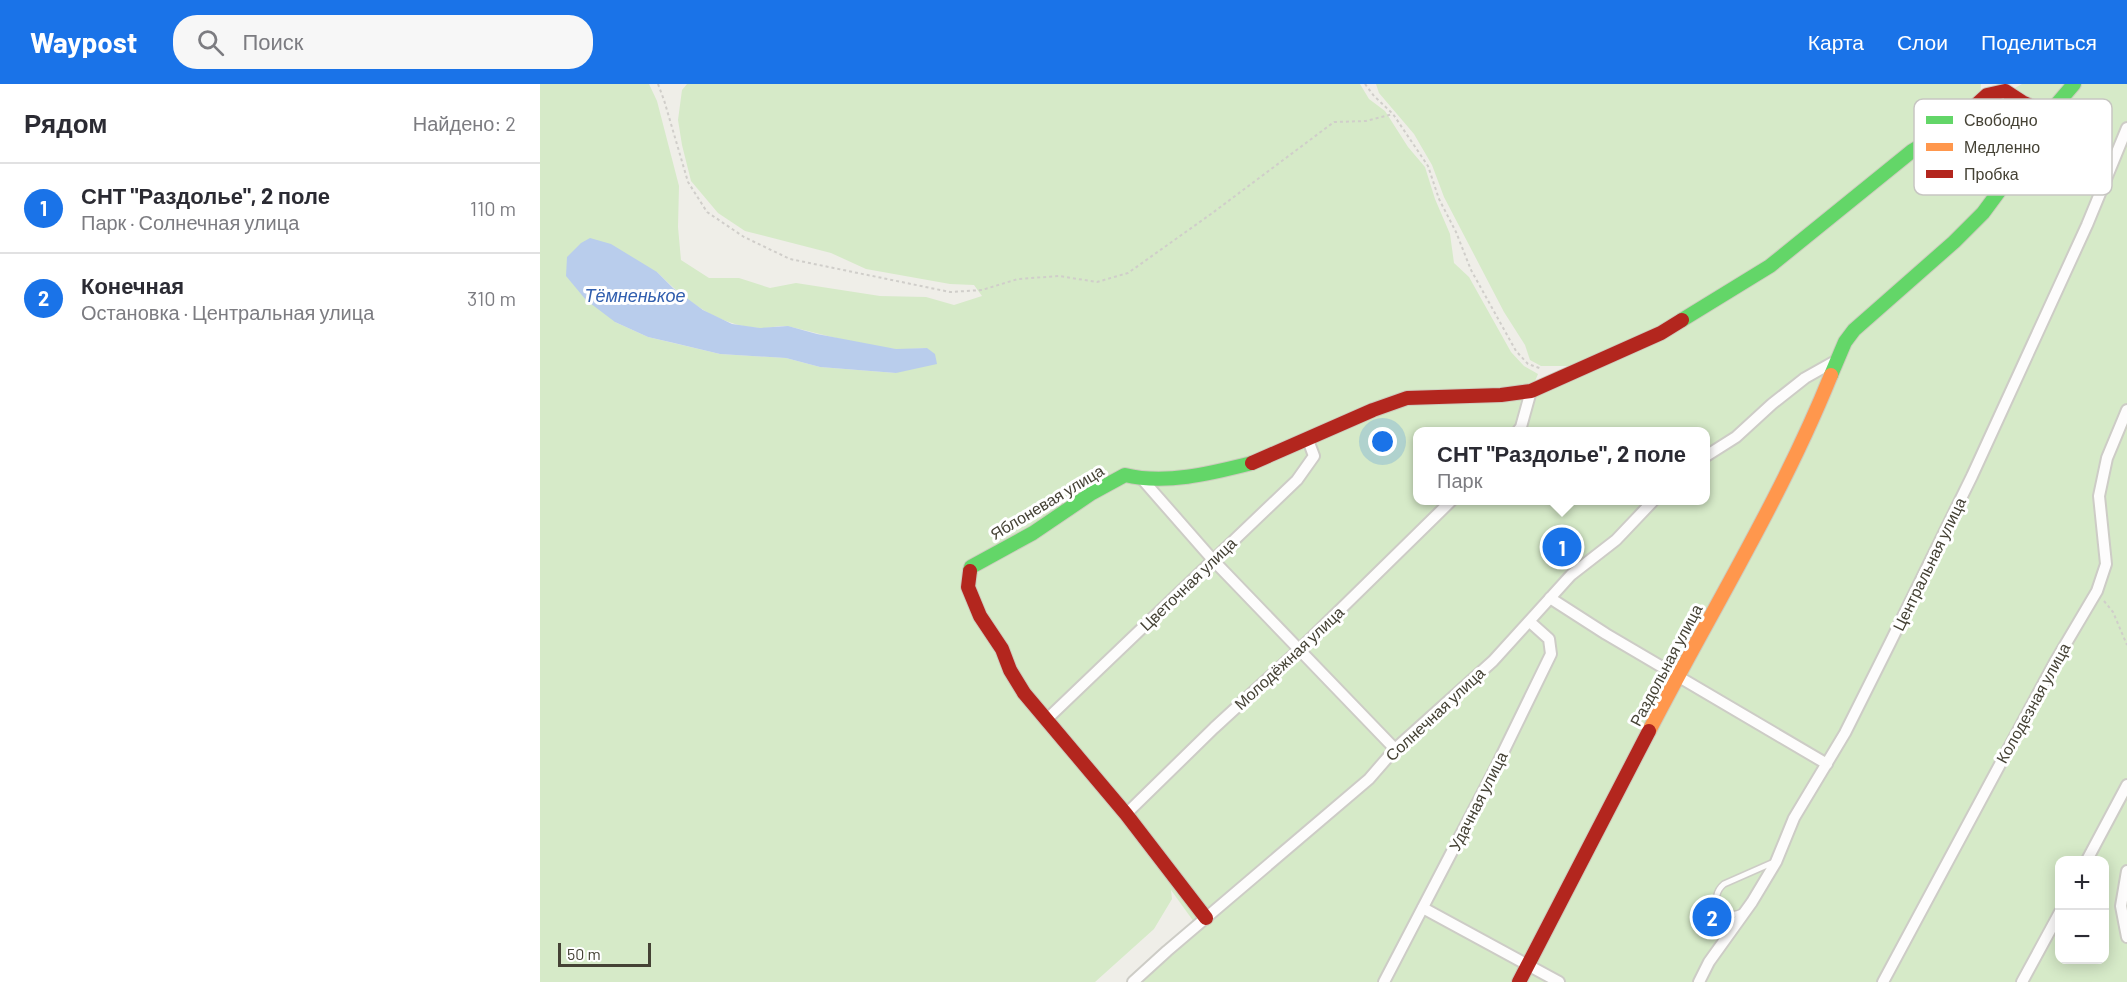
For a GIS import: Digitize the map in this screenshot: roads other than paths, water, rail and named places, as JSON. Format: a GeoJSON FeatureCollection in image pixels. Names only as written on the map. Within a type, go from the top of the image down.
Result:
{"type":"FeatureCollection","features":[{"type":"Feature","properties":{"kind":"street","name":"Раздольная улица"},"geometry":{"type":"LineString","coordinates":[[2061,99],[2074,84]]}},
{"type":"Feature","properties":{"kind":"street"},"geometry":{"type":"LineString","coordinates":[[1983,99],[1987,95],[2005,91],[2020,99]]}},
{"type":"Feature","properties":{"kind":"street","name":"Центральная улица"},"geometry":{"type":"LineString","coordinates":[[2112,165],[2127,128]]}},
{"type":"Feature","properties":{"kind":"street"},"geometry":{"type":"LineString","coordinates":[[1521,427],[1531,392],[1575,370],[1661,333],[1770,266],[1914,150]]}},
{"type":"Feature","properties":{"kind":"street","name":"Раздольная улица"},"geometry":{"type":"LineString","coordinates":[[1519,982],[1678,675],[1782,481],[1810,424],[1837,360],[1854,330],[1954,242],[1983,213],[1996,195]]}},
{"type":"Feature","properties":{"kind":"street","name":"Центральная улица"},"geometry":{"type":"LineString","coordinates":[[1698,982],[1776,862],[1794,818],[1827,764],[1885,653],[1972,476],[2100,195]]}},
{"type":"Feature","properties":{"kind":"street"},"geometry":{"type":"LineString","coordinates":[[1710,453],[1736,437],[1804,378],[1837,360]]}},
{"type":"Feature","properties":{"kind":"street","name":"Яблоневая улица"},"geometry":{"type":"LineString","coordinates":[[1046,720],[1024,693],[1010,670],[1002,649],[980,616],[968,587],[971,567],[1032,534],[1090,492],[1125,475],[1142,479],[1178,477],[1220,471],[1259,461],[1373,410],[1407,398],[1531,392]]}},
{"type":"Feature","properties":{"kind":"street","name":"Колодезная улица"},"geometry":{"type":"LineString","coordinates":[[1883,982],[2038,693],[2097,591],[2106,564],[2099,496],[2108,458],[2127,410]]}},
{"type":"Feature","properties":{"kind":"street","name":"Цветочная улица"},"geometry":{"type":"LineString","coordinates":[[1046,720],[1297,480],[1314,456],[1308,440]]}},
{"type":"Feature","properties":{"kind":"street"},"geometry":{"type":"LineString","coordinates":[[1142,479],[1213,560],[1395,749]]}},
{"type":"Feature","properties":{"kind":"street","name":"Молодёжная улица"},"geometry":{"type":"LineString","coordinates":[[1126,814],[1448,505]]}},
{"type":"Feature","properties":{"kind":"street","name":"Солнечная улица"},"geometry":{"type":"LineString","coordinates":[[1133,982],[1369,779],[1395,749],[1493,661],[1572,575],[1616,540],[1650,505]]}},
{"type":"Feature","properties":{"kind":"street"},"geometry":{"type":"LineString","coordinates":[[1550,598],[1606,634],[1827,764]]}},
{"type":"Feature","properties":{"kind":"street","name":"Удачная улица"},"geometry":{"type":"LineString","coordinates":[[1384,982],[1495,769],[1551,654],[1548,639],[1530,622]]}},
{"type":"Feature","properties":{"kind":"street"},"geometry":{"type":"LineString","coordinates":[[1046,720],[1126,814],[1206,918]]}},
{"type":"Feature","properties":{"kind":"street"},"geometry":{"type":"LineString","coordinates":[[2090,856],[2127,785]]}},
{"type":"Feature","properties":{"kind":"street"},"geometry":{"type":"LineString","coordinates":[[2127,871],[2121,906],[2127,937]]}},
{"type":"Feature","properties":{"kind":"street"},"geometry":{"type":"LineString","coordinates":[[1423,908],[1558,982]]}},
{"type":"Feature","properties":{"kind":"street"},"geometry":{"type":"LineString","coordinates":[[2022,982],[2055,921]]}},
{"type":"Feature","properties":{"kind":"lane"},"geometry":{"type":"LineString","coordinates":[[1748,908],[1733,915],[1723,911],[1716,897],[1720,887],[1776,862]]}},
{"type":"Feature","properties":{"kind":"water","name":"Тёмненькое"},"geometry":{"type":"Polygon","coordinates":[[[590,238],[611,244],[657,272],[673,288],[703,310],[732,324],[760,328],[788,326],[896,349],[927,348],[935,354],[937,364],[896,373],[820,367],[786,358],[720,354],[648,337],[615,322],[586,300],[566,276],[567,257],[581,243],[590,238]]]}},
{"type":"Feature","properties":{"kind":"place","name":"СНТ \"Раздолье\", 2 поле"},"geometry":{"type":"Point","coordinates":[1562,547]}},
{"type":"Feature","properties":{"kind":"place","name":"Конечная"},"geometry":{"type":"Point","coordinates":[1712,917]}}]}
